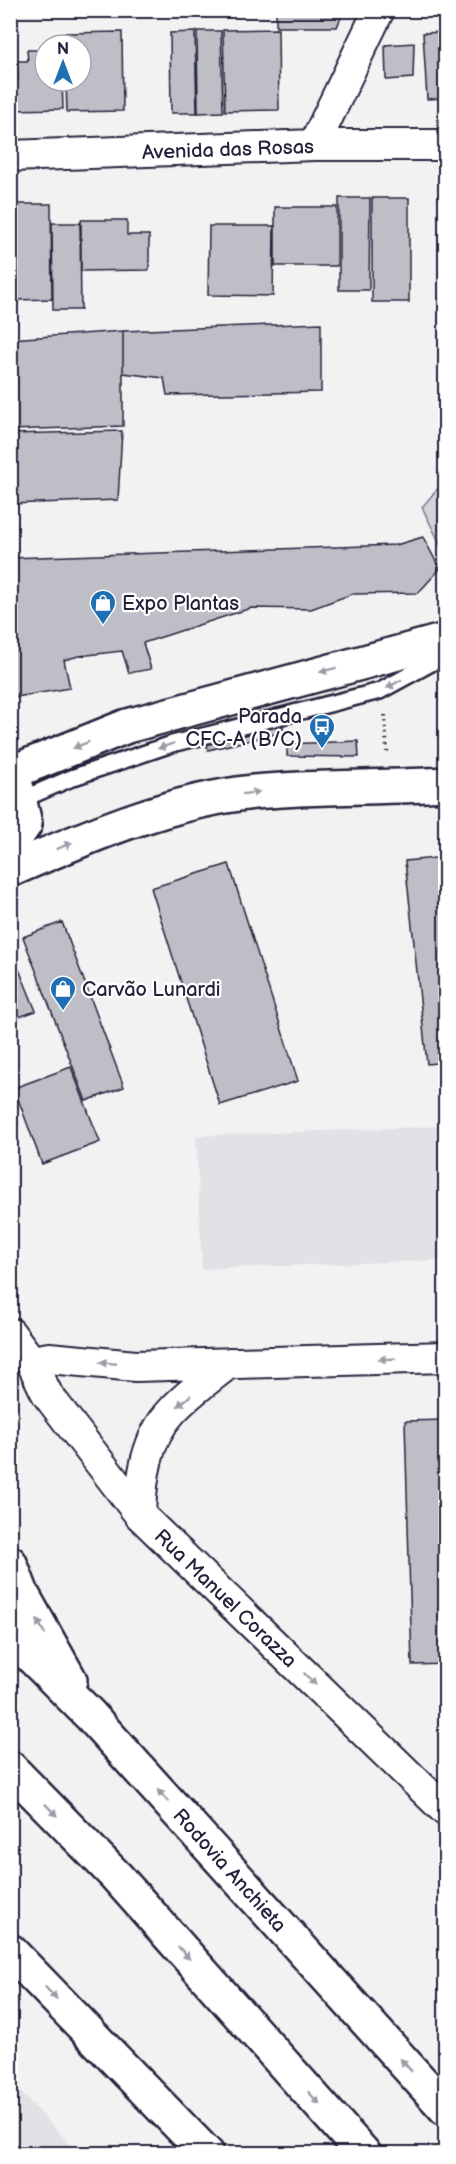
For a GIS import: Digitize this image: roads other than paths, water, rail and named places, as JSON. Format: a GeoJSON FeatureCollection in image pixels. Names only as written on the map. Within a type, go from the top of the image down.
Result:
{"type":"FeatureCollection","features":[{"type":"Feature","properties":{"kind":"main road"},"geometry":{"type":"LineString","coordinates":[[10,845],[25,824],[13,784],[127,726],[446,640]]}},
{"type":"Feature","properties":{"kind":"main road"},"geometry":{"type":"LineString","coordinates":[[10,870],[107,828],[181,806],[252,792],[446,784]]}},
{"type":"Feature","properties":{"kind":"main road"},"geometry":{"type":"LineString","coordinates":[[10,1563],[22,1594],[90,1715]]}},
{"type":"Feature","properties":{"kind":"main road","name":"Rodovia Anchieta"},"geometry":{"type":"LineString","coordinates":[[10,1635],[90,1715],[446,2109]]}},
{"type":"Feature","properties":{"kind":"main road"},"geometry":{"type":"LineString","coordinates":[[10,1768],[116,1876],[364,2154]]}},
{"type":"Feature","properties":{"kind":"main road"},"geometry":{"type":"LineString","coordinates":[[10,1951],[207,2154]]}},
{"type":"Feature","properties":{"kind":"street"},"geometry":{"type":"LineString","coordinates":[[314,145],[379,10]]}},
{"type":"Feature","properties":{"kind":"street","name":"Avenida das Rosas"},"geometry":{"type":"LineString","coordinates":[[10,156],[314,145],[446,145]]}},
{"type":"Feature","properties":{"kind":"street"},"geometry":{"type":"LineString","coordinates":[[10,1333],[31,1361],[47,1394],[140,1515]]}},
{"type":"Feature","properties":{"kind":"street"},"geometry":{"type":"LineString","coordinates":[[31,1361],[49,1358],[136,1366],[446,1357]]}},
{"type":"Feature","properties":{"kind":"street","name":"Rua Manuel Corazza"},"geometry":{"type":"LineString","coordinates":[[229,1363],[171,1412],[151,1446],[141,1483],[140,1515],[446,1810]]}},
{"type":"Feature","properties":{"kind":"lane"},"geometry":{"type":"LineString","coordinates":[[13,784],[74,777],[172,744],[380,692],[446,655]]}},
{"type":"Feature","properties":{"kind":"place","name":"Expo Plantas"},"geometry":{"type":"Point","coordinates":[103,626]}},
{"type":"Feature","properties":{"kind":"place","name":"Parada CFC-A (B/C)"},"geometry":{"type":"Point","coordinates":[322,750]}},
{"type":"Feature","properties":{"kind":"place","name":"Carvão Lunardi"},"geometry":{"type":"Point","coordinates":[63,1012]}}]}
